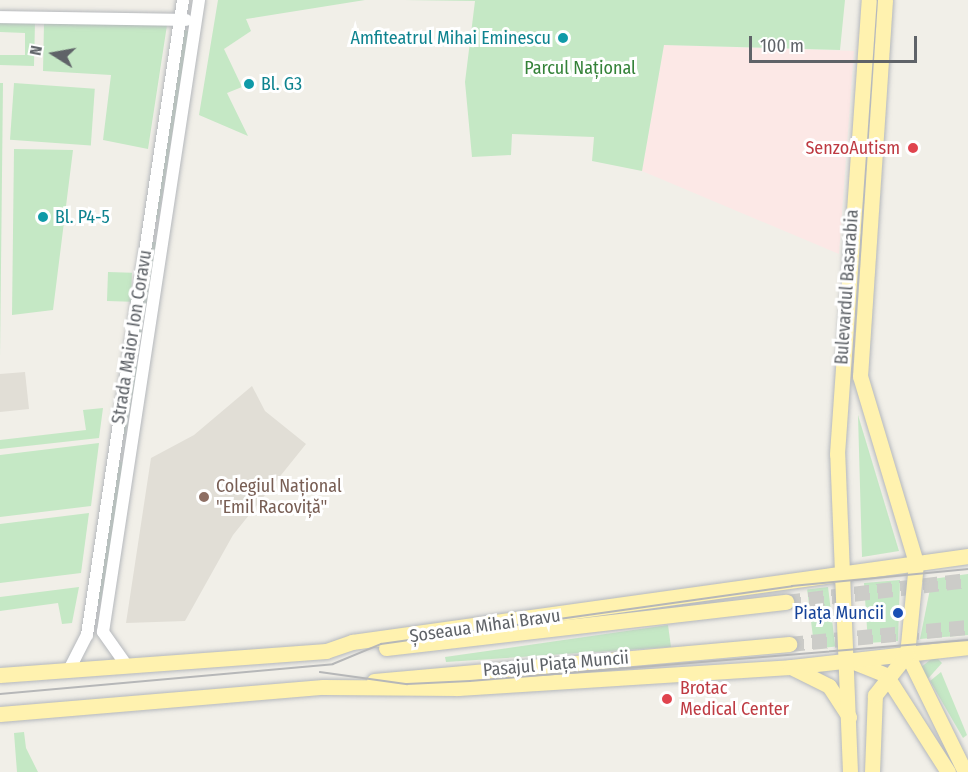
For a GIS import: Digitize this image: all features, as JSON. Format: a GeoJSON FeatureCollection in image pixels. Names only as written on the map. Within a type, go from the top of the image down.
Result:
{"type":"FeatureCollection","features":[{"type":"Feature","properties":{"kind":"main road","name":"Bulevardul Basarabia"},"geometry":{"type":"LineString","coordinates":[[841,574],[838,425],[868,0]]}},
{"type":"Feature","properties":{"kind":"main road","name":"Bulevardul Basarabia"},"geometry":{"type":"LineString","coordinates":[[885,0],[860,376],[916,563]]}},
{"type":"Feature","properties":{"kind":"main road","name":"Șoseaua Mihai Bravu"},"geometry":{"type":"LineString","coordinates":[[0,675],[326,651],[352,642],[968,556]]}},
{"type":"Feature","properties":{"kind":"main road"},"geometry":{"type":"LineString","coordinates":[[916,563],[907,654],[965,772]]}},
{"type":"Feature","properties":{"kind":"main road"},"geometry":{"type":"LineString","coordinates":[[841,574],[851,723],[850,772]]}},
{"type":"Feature","properties":{"kind":"main road","name":"Pasajul Piața Muncii"},"geometry":{"type":"LineString","coordinates":[[326,651],[434,645],[786,602]]}},
{"type":"Feature","properties":{"kind":"main road","name":"Pasajul Piața Muncii"},"geometry":{"type":"LineString","coordinates":[[323,687],[789,644]]}},
{"type":"Feature","properties":{"kind":"main road"},"geometry":{"type":"LineString","coordinates":[[0,714],[323,687],[458,688],[790,666],[968,647]]}},
{"type":"Feature","properties":{"kind":"main road"},"geometry":{"type":"LineString","coordinates":[[872,772],[875,695],[886,675],[907,654]]}},
{"type":"Feature","properties":{"kind":"main road"},"geometry":{"type":"LineString","coordinates":[[848,661],[886,675],[948,772]]}},
{"type":"Feature","properties":{"kind":"main road"},"geometry":{"type":"LineString","coordinates":[[790,666],[829,686],[851,723]]}},
{"type":"Feature","properties":{"kind":"street","name":"Strada Maior Ion Coravu"},"geometry":{"type":"LineString","coordinates":[[69,670],[87,635],[183,0]]}},
{"type":"Feature","properties":{"kind":"street","name":"Strada Maior Ion Coravu"},"geometry":{"type":"LineString","coordinates":[[127,666],[104,632],[199,0]]}},
{"type":"Feature","properties":{"kind":"street"},"geometry":{"type":"LineString","coordinates":[[0,17],[196,22]]}},
{"type":"Feature","properties":{"kind":"street"},"geometry":{"type":"LineString","coordinates":[[129,355],[145,357]]}},
{"type":"Feature","properties":{"kind":"street"},"geometry":{"type":"LineString","coordinates":[[117,439],[132,441]]}},
{"type":"Feature","properties":{"kind":"shaded area"},"geometry":{"type":"Polygon","coordinates":[[[664,45],[854,51],[839,254],[642,171],[664,45]]]}},
{"type":"Feature","properties":{"kind":"shaded area"},"geometry":{"type":"Polygon","coordinates":[[[25,372],[29,409],[0,412],[0,374],[25,372]]]}},
{"type":"Feature","properties":{"kind":"shaded area","name":"Colegiul Național \"Emil Racoviță\""},"geometry":{"type":"Polygon","coordinates":[[[252,386],[265,411],[306,444],[233,535],[185,621],[126,623],[151,458],[194,435],[252,386]]]}},
{"type":"Feature","properties":{"kind":"green space"},"geometry":{"type":"Polygon","coordinates":[[[218,0],[365,0],[246,19],[251,31],[224,49],[242,87],[227,93],[248,136],[199,115],[218,0]]]}},
{"type":"Feature","properties":{"kind":"green space","name":"Parcul Național"},"geometry":{"type":"Polygon","coordinates":[[[404,0],[845,0],[840,50],[664,45],[642,171],[592,161],[594,137],[512,134],[511,155],[472,157],[465,82],[475,1],[404,0]]]}},
{"type":"Feature","properties":{"kind":"green space"},"geometry":{"type":"Polygon","coordinates":[[[0,21],[35,22],[34,66],[0,65],[0,55],[25,55],[25,33],[0,32],[0,21]]]}},
{"type":"Feature","properties":{"kind":"green space"},"geometry":{"type":"Polygon","coordinates":[[[44,23],[167,25],[148,149],[103,140],[111,75],[43,71],[44,23]]]}},
{"type":"Feature","properties":{"kind":"green space"},"geometry":{"type":"Polygon","coordinates":[[[183,30],[189,31],[158,219],[154,218],[183,30]]]}},
{"type":"Feature","properties":{"kind":"green space"},"geometry":{"type":"Polygon","coordinates":[[[0,83],[3,83],[0,358],[0,83]]]}},
{"type":"Feature","properties":{"kind":"green space"},"geometry":{"type":"Polygon","coordinates":[[[14,83],[95,89],[91,146],[10,140],[14,83]]]}},
{"type":"Feature","properties":{"kind":"green space"},"geometry":{"type":"Polygon","coordinates":[[[14,149],[73,150],[53,310],[12,315],[14,149]]]}},
{"type":"Feature","properties":{"kind":"green space"},"geometry":{"type":"Polygon","coordinates":[[[152,242],[157,242],[138,351],[136,350],[152,242]]]}},
{"type":"Feature","properties":{"kind":"green space"},"geometry":{"type":"Polygon","coordinates":[[[108,272],[132,273],[131,302],[107,301],[108,272]]]}},
{"type":"Feature","properties":{"kind":"green space"},"geometry":{"type":"Polygon","coordinates":[[[134,364],[138,365],[125,435],[122,433],[134,364]]]}},
{"type":"Feature","properties":{"kind":"green space"},"geometry":{"type":"Polygon","coordinates":[[[103,408],[99,438],[0,449],[0,440],[86,430],[83,410],[103,408]]]}},
{"type":"Feature","properties":{"kind":"green space"},"geometry":{"type":"Polygon","coordinates":[[[858,415],[899,551],[862,557],[858,415]]]}},
{"type":"Feature","properties":{"kind":"green space"},"geometry":{"type":"Polygon","coordinates":[[[99,443],[91,506],[0,517],[0,455],[99,443]]]}},
{"type":"Feature","properties":{"kind":"green space"},"geometry":{"type":"Polygon","coordinates":[[[116,461],[126,463],[100,604],[95,601],[116,461]]]}},
{"type":"Feature","properties":{"kind":"green space"},"geometry":{"type":"Polygon","coordinates":[[[89,513],[81,573],[0,583],[0,524],[89,513]]]}},
{"type":"Feature","properties":{"kind":"green space"},"geometry":{"type":"Polygon","coordinates":[[[968,574],[968,635],[920,639],[932,579],[968,574]]]}},
{"type":"Feature","properties":{"kind":"green space"},"geometry":{"type":"Polygon","coordinates":[[[900,580],[898,641],[868,643],[864,583],[900,580]]]}},
{"type":"Feature","properties":{"kind":"green space"},"geometry":{"type":"Polygon","coordinates":[[[79,587],[72,623],[62,624],[58,603],[0,611],[0,597],[79,587]]]}},
{"type":"Feature","properties":{"kind":"green space"},"geometry":{"type":"Polygon","coordinates":[[[828,587],[835,647],[814,649],[807,590],[828,587]]]}},
{"type":"Feature","properties":{"kind":"green space"},"geometry":{"type":"Polygon","coordinates":[[[668,625],[671,647],[446,662],[445,657],[668,625]]]}},
{"type":"Feature","properties":{"kind":"green space"},"geometry":{"type":"Polygon","coordinates":[[[935,656],[942,663],[925,682],[920,668],[935,656]]]}},
{"type":"Feature","properties":{"kind":"green space"},"geometry":{"type":"Polygon","coordinates":[[[941,672],[967,735],[963,738],[930,681],[941,672]]]}},
{"type":"Feature","properties":{"kind":"green space"},"geometry":{"type":"Polygon","coordinates":[[[24,732],[26,748],[38,772],[17,772],[14,733],[24,732]]]}},
{"type":"Feature","properties":{"kind":"tunnel"},"geometry":{"type":"LineString","coordinates":[[786,602],[968,580]]}},
{"type":"Feature","properties":{"kind":"tunnel"},"geometry":{"type":"LineString","coordinates":[[789,644],[968,627]]}},
{"type":"Feature","properties":{"kind":"tram line"},"geometry":{"type":"LineString","coordinates":[[0,694],[333,664],[381,644],[792,586],[968,569]]}},
{"type":"Feature","properties":{"kind":"tram line"},"geometry":{"type":"LineString","coordinates":[[320,672],[407,684],[470,681],[968,640]]}},
{"type":"Feature","properties":{"kind":"place","name":"Amfiteatrul Mihai Eminescu"},"geometry":{"type":"Point","coordinates":[563,38]}},
{"type":"Feature","properties":{"kind":"place","name":"Bl. G3"},"geometry":{"type":"Point","coordinates":[249,84]}},
{"type":"Feature","properties":{"kind":"place","name":"SenzoAutism"},"geometry":{"type":"Point","coordinates":[913,148]}},
{"type":"Feature","properties":{"kind":"place","name":"Bl. P4-5"},"geometry":{"type":"Point","coordinates":[43,217]}},
{"type":"Feature","properties":{"kind":"place","name":"Colegiul Național \"Emil Racoviță\""},"geometry":{"type":"Point","coordinates":[204,497]}},
{"type":"Feature","properties":{"kind":"place","name":"Piața Muncii"},"geometry":{"type":"Point","coordinates":[898,613]}},
{"type":"Feature","properties":{"kind":"place","name":"Brotac Medical Center"},"geometry":{"type":"Point","coordinates":[667,699]}}]}
